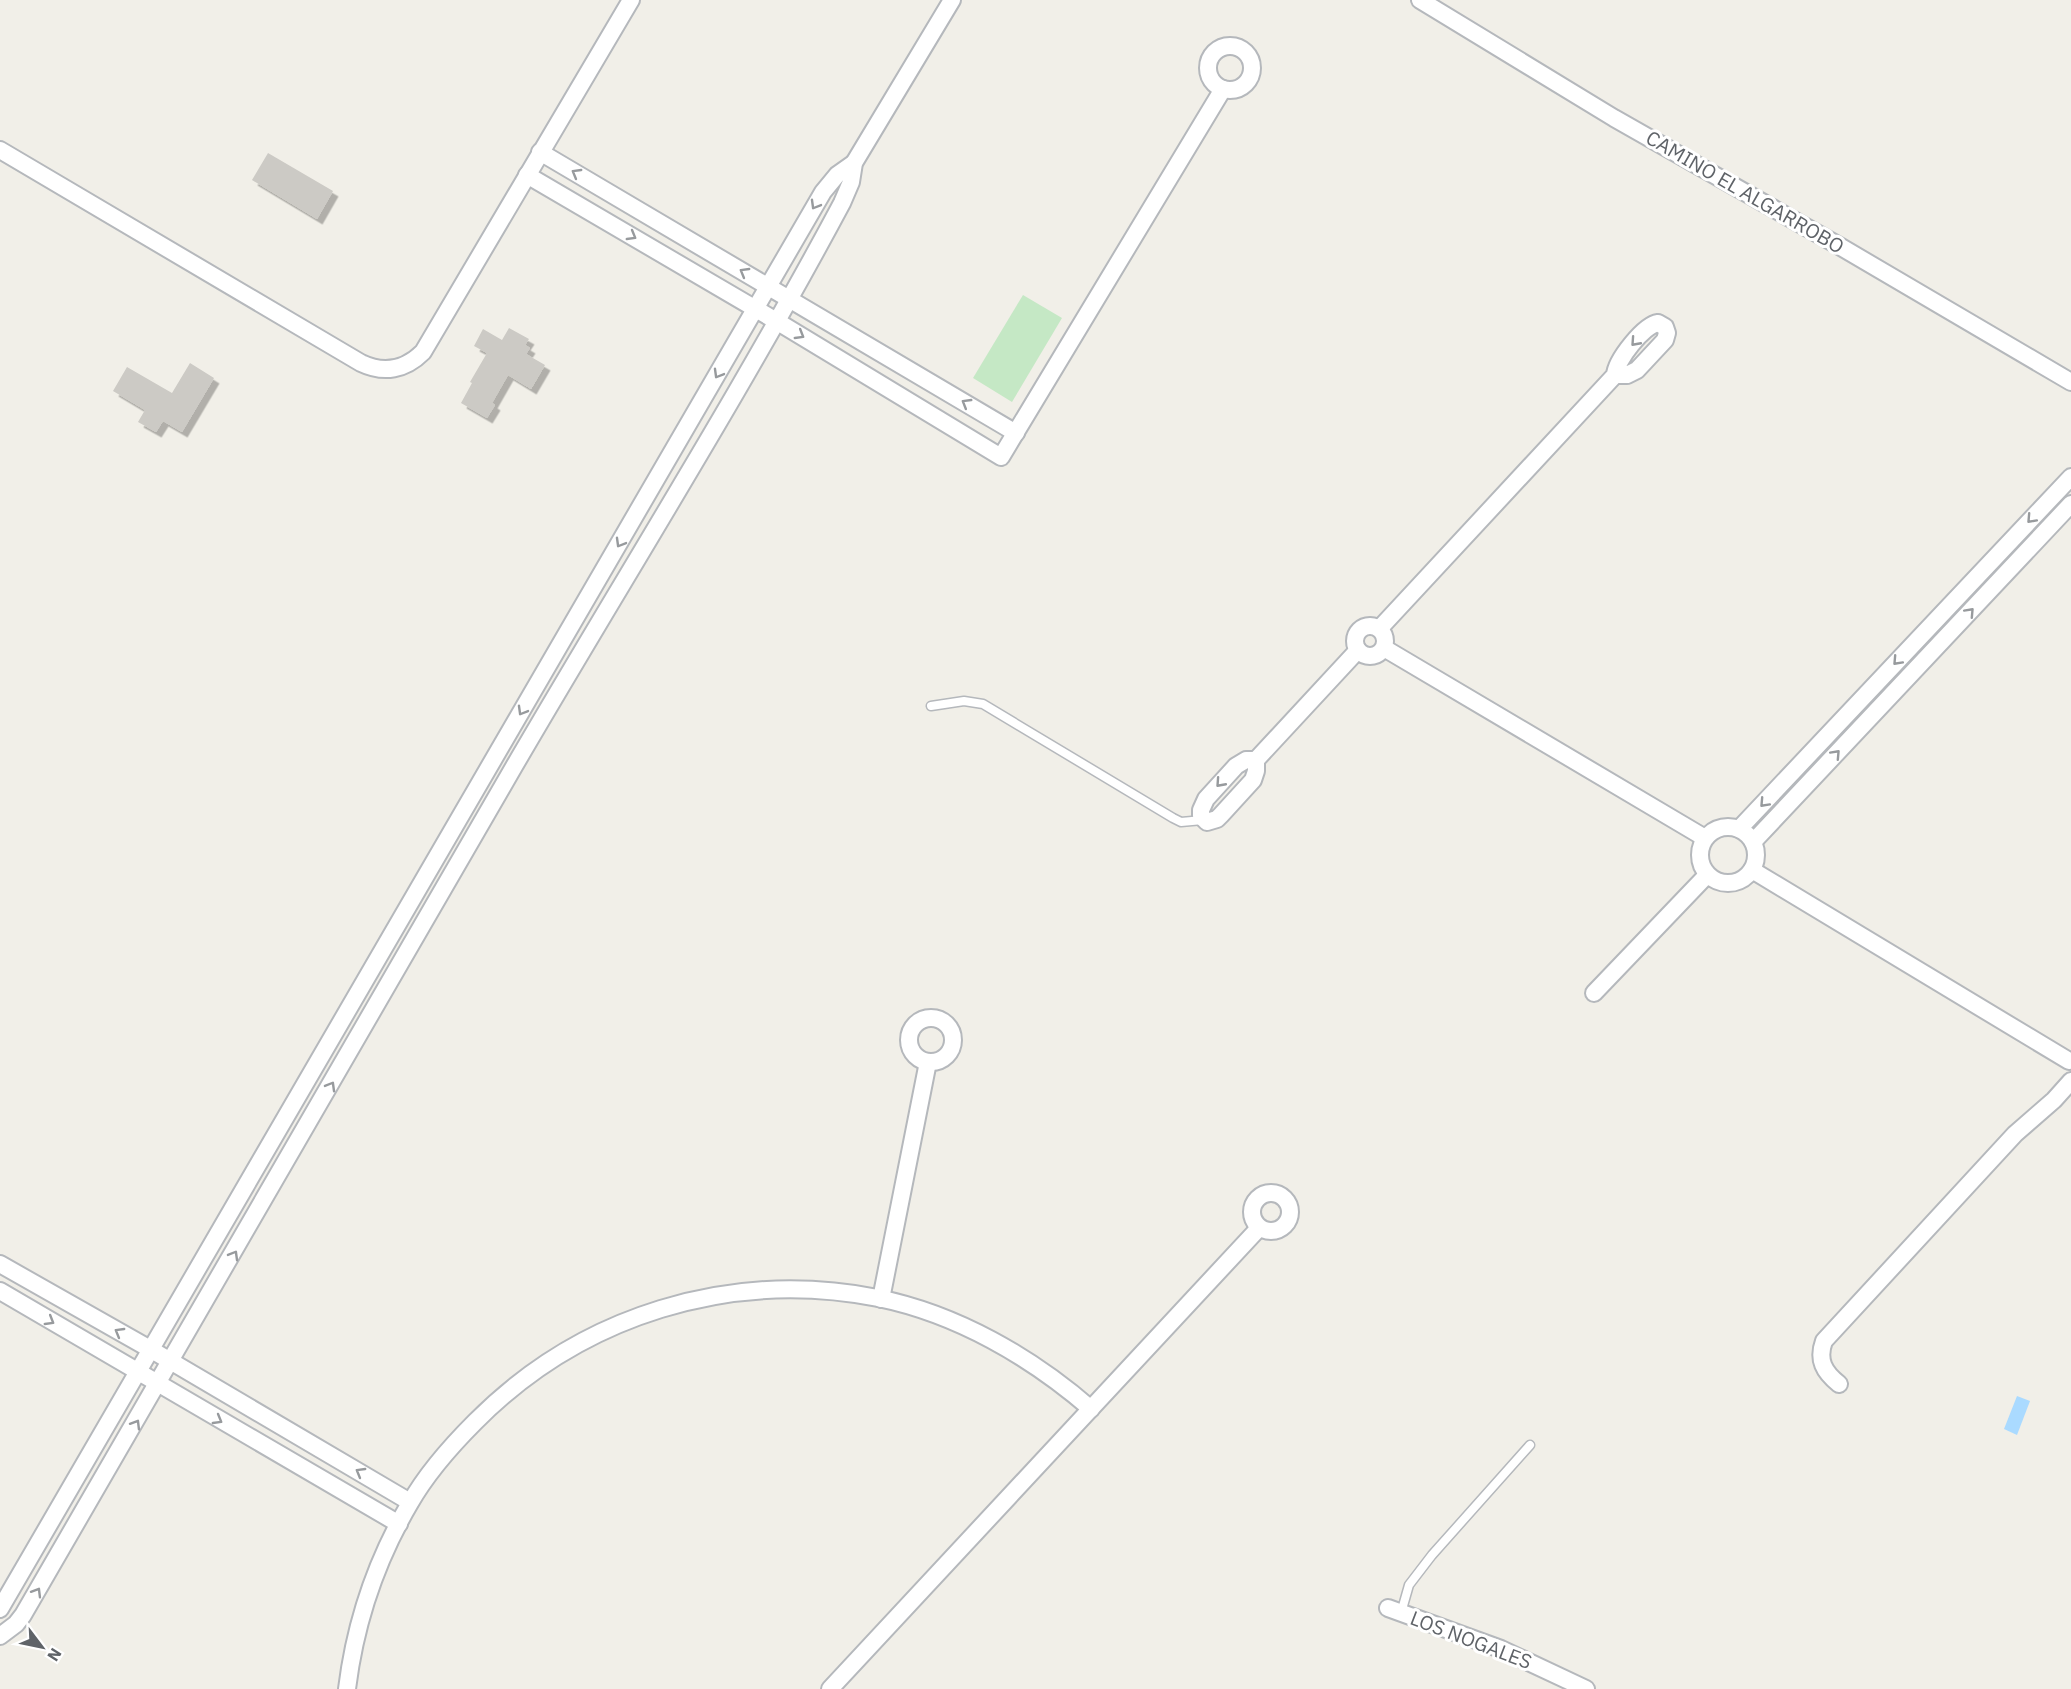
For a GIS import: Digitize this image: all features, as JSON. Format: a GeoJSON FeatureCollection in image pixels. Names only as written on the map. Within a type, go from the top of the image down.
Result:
{"type":"FeatureCollection","features":[{"type":"Feature","properties":{"kind":"street"},"geometry":{"type":"LineString","coordinates":[[0,150],[361,363],[378,370],[387,370],[406,365],[423,352],[631,0]]}},
{"type":"Feature","properties":{"kind":"street"},"geometry":{"type":"LineString","coordinates":[[0,1636],[16,1624],[23,1615],[159,1385],[508,777],[778,322],[847,193],[854,163],[952,0]]}},
{"type":"Feature","properties":{"kind":"street","name":"CAMINO EL ALGARROBO"},"geometry":{"type":"LineString","coordinates":[[1420,0],[1614,118],[1841,247],[2071,382]]}},
{"type":"Feature","properties":{"kind":"street"},"geometry":{"type":"LineString","coordinates":[[527,175],[778,322],[1001,457],[1223,89]]}},
{"type":"Feature","properties":{"kind":"street"},"geometry":{"type":"LineString","coordinates":[[540,152],[1016,433]]}},
{"type":"Feature","properties":{"kind":"street"},"geometry":{"type":"LineString","coordinates":[[0,1609],[823,192],[837,175],[854,163]]}},
{"type":"Feature","properties":{"kind":"street"},"geometry":{"type":"LineString","coordinates":[[1380,628],[1615,375]]}},
{"type":"Feature","properties":{"kind":"street"},"geometry":{"type":"LineString","coordinates":[[1739,829],[2071,477]]}},
{"type":"Feature","properties":{"kind":"street"},"geometry":{"type":"LineString","coordinates":[[1753,842],[2071,504]]}},
{"type":"Feature","properties":{"kind":"street"},"geometry":{"type":"LineString","coordinates":[[1369,625],[1380,628],[1385,639],[1384,648],[1372,656],[1362,654],[1355,640],[1359,630],[1369,625]]}},
{"type":"Feature","properties":{"kind":"street"},"geometry":{"type":"LineString","coordinates":[[1384,648],[1705,838]]}},
{"type":"Feature","properties":{"kind":"street"},"geometry":{"type":"LineString","coordinates":[[1204,820],[1201,810],[1206,799],[1241,762],[1256,760],[1358,650]]}},
{"type":"Feature","properties":{"kind":"street"},"geometry":{"type":"LineString","coordinates":[[1720,828],[1739,829],[1753,842],[1755,861],[1752,870],[1739,881],[1731,884],[1722,883],[1707,875],[1701,867],[1700,847],[1705,838],[1720,828]]}},
{"type":"Feature","properties":{"kind":"street"},"geometry":{"type":"LineString","coordinates":[[1752,870],[2070,1060],[2066,1071],[2071,1081],[2054,1100],[2014,1134],[1824,1341],[1821,1348],[1821,1362],[1839,1384]]}},
{"type":"Feature","properties":{"kind":"street"},"geometry":{"type":"LineString","coordinates":[[1594,993],[1707,875]]}},
{"type":"Feature","properties":{"kind":"street"},"geometry":{"type":"LineString","coordinates":[[881,1299],[928,1062]]}},
{"type":"Feature","properties":{"kind":"street"},"geometry":{"type":"LineString","coordinates":[[830,1689],[1259,1228]]}},
{"type":"Feature","properties":{"kind":"street"},"geometry":{"type":"LineString","coordinates":[[0,1264],[410,1502]]}},
{"type":"Feature","properties":{"kind":"street"},"geometry":{"type":"LineString","coordinates":[[347,1689],[358,1635],[380,1561],[410,1502],[448,1451],[506,1392],[558,1354],[615,1325],[645,1314],[705,1298],[764,1290],[822,1290],[881,1299],[915,1308],[958,1324],[1005,1347],[1048,1374],[1091,1409]]}},
{"type":"Feature","properties":{"kind":"street"},"geometry":{"type":"LineString","coordinates":[[0,1291],[399,1524]]}},
{"type":"Feature","properties":{"kind":"street","name":"LOS NOGALES"},"geometry":{"type":"LineString","coordinates":[[1394,1610],[1501,1648],[1586,1689]]}},
{"type":"Feature","properties":{"kind":"lane"},"geometry":{"type":"LineString","coordinates":[[931,706],[964,700],[983,704],[1173,818],[1181,822],[1204,820]]}},
{"type":"Feature","properties":{"kind":"lane"},"geometry":{"type":"LineString","coordinates":[[1394,1610],[1426,1563],[1530,1445]]}},
{"type":"Feature","properties":{"kind":"green space"},"geometry":{"type":"Polygon","coordinates":[[[1023,295],[1062,318],[1012,402],[973,378],[1023,295]]]}},
{"type":"Feature","properties":{"kind":"water"},"geometry":{"type":"Polygon","coordinates":[[[2017,1396],[2030,1401],[2017,1435],[2004,1429],[2017,1396]]]}},
{"type":"Feature","properties":{"kind":"building"},"geometry":{"type":"Polygon","coordinates":[[[268,153],[333,191],[317,219],[252,180],[268,153]]]}},
{"type":"Feature","properties":{"kind":"building"},"geometry":{"type":"Polygon","coordinates":[[[509,328],[529,339],[525,345],[530,348],[526,354],[545,365],[531,389],[508,375],[492,403],[495,405],[487,418],[461,403],[487,353],[474,346],[483,329],[502,340],[509,328]]]}},
{"type":"Feature","properties":{"kind":"building"},"geometry":{"type":"Polygon","coordinates":[[[190,363],[214,378],[182,432],[163,421],[156,432],[138,422],[145,410],[113,391],[127,367],[172,393],[190,363]]]}}]}
